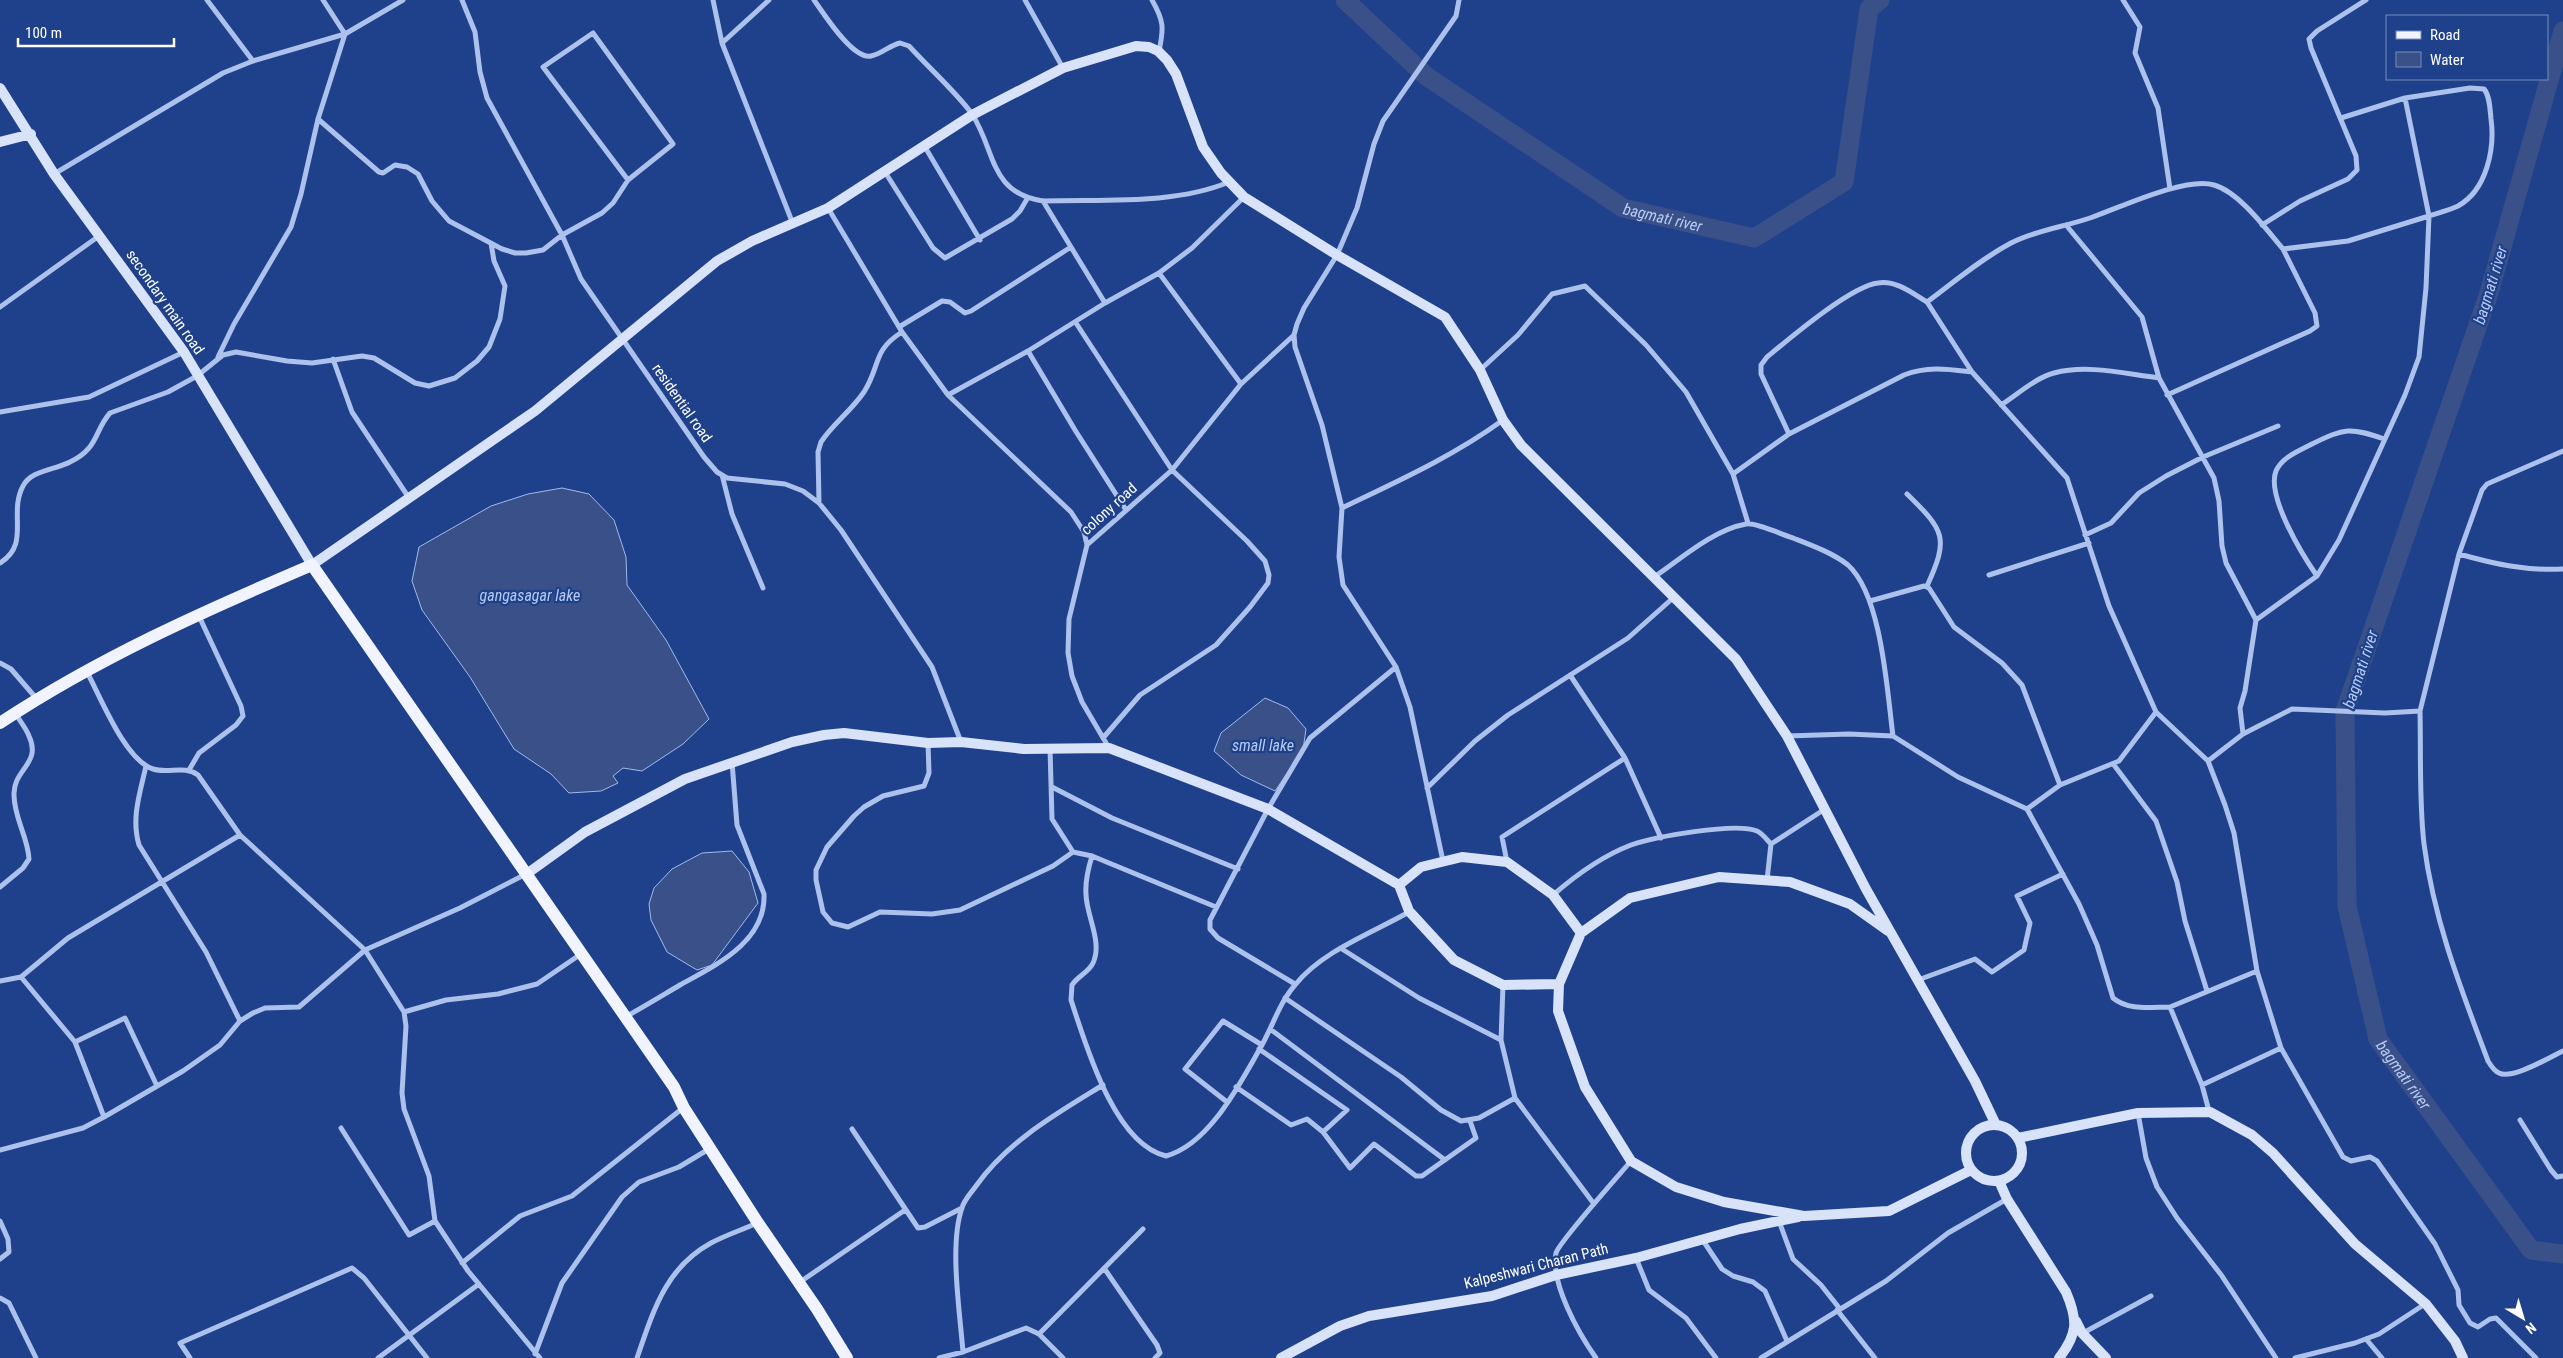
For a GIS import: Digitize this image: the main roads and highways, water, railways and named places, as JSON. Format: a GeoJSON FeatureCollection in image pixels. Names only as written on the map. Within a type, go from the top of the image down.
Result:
{"type":"FeatureCollection","features":[{"type":"Feature","properties":{"kind":"main road"},"geometry":{"type":"LineString","coordinates":[[0,722],[86,669],[198,614],[312,565],[528,873],[674,1087],[684,1108],[711,1147],[758,1223],[817,1309],[847,1358]]}},
{"type":"Feature","properties":{"kind":"water","name":"gangasagar lake"},"geometry":{"type":"Polygon","coordinates":[[[562,488],[589,494],[614,520],[626,557],[627,585],[666,640],[709,719],[683,744],[642,771],[623,768],[613,776],[618,783],[601,791],[569,793],[551,774],[514,749],[470,677],[422,610],[412,581],[419,547],[491,506],[528,494],[562,488]]]}},
{"type":"Feature","properties":{"kind":"water","name":"small lake"},"geometry":{"type":"Polygon","coordinates":[[[1265,698],[1288,708],[1306,729],[1303,750],[1275,791],[1241,775],[1214,751],[1221,733],[1265,698]]]}},
{"type":"Feature","properties":{"kind":"water"},"geometry":{"type":"Polygon","coordinates":[[[732,851],[749,872],[758,903],[712,965],[697,970],[667,952],[651,920],[649,904],[654,888],[672,869],[702,853],[732,851]]]}},
{"type":"Feature","properties":{"kind":"waterway","name":"bagmati river"},"geometry":{"type":"LineString","coordinates":[[1345,0],[1426,76],[1623,208],[1754,238],[1844,182],[1869,9],[1880,0]]}},
{"type":"Feature","properties":{"kind":"waterway","name":"bagmati river"},"geometry":{"type":"LineString","coordinates":[[2563,31],[2489,293],[2345,711],[2347,906],[2378,1039],[2531,1250],[2563,1254]]}}]}
